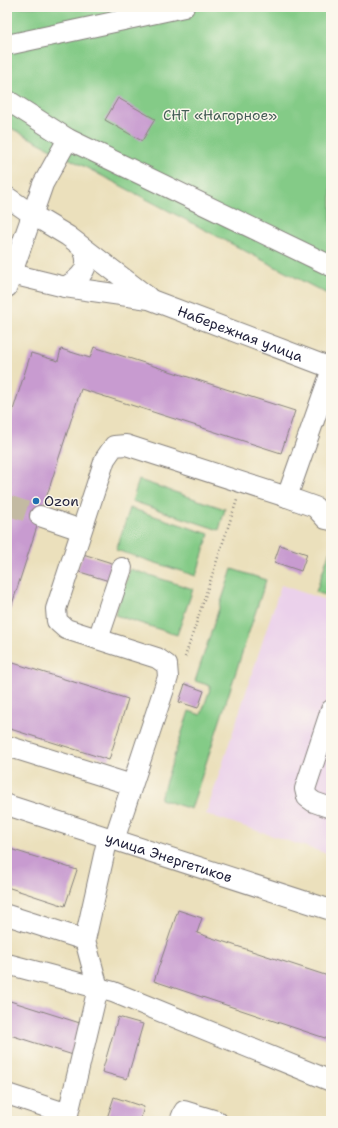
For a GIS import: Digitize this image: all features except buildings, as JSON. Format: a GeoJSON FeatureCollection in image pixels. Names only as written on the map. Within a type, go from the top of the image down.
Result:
{"type":"FeatureCollection","features":[{"type":"Feature","properties":{"kind":"street"},"geometry":{"type":"LineString","coordinates":[[7,45],[184,7]]}},
{"type":"Feature","properties":{"kind":"street"},"geometry":{"type":"LineString","coordinates":[[7,100],[68,139],[331,266]]}},
{"type":"Feature","properties":{"kind":"street"},"geometry":{"type":"LineString","coordinates":[[9,280],[43,184],[68,139]]}},
{"type":"Feature","properties":{"kind":"street","name":"Набережная улица"},"geometry":{"type":"LineString","coordinates":[[7,197],[68,236],[149,299]]}},
{"type":"Feature","properties":{"kind":"street"},"geometry":{"type":"LineString","coordinates":[[65,287],[77,280],[83,273],[87,264],[83,249]]}},
{"type":"Feature","properties":{"kind":"street","name":"Набережная улица"},"geometry":{"type":"LineString","coordinates":[[9,280],[149,299],[331,368]]}},
{"type":"Feature","properties":{"kind":"street"},"geometry":{"type":"LineString","coordinates":[[287,497],[331,372]]}},
{"type":"Feature","properties":{"kind":"street"},"geometry":{"type":"LineString","coordinates":[[7,1094],[67,1118],[98,988],[85,940],[111,839],[132,785],[168,677],[167,665],[157,658],[66,629],[57,621],[56,609],[105,459],[114,446],[126,445],[315,506],[326,519],[331,520]]}},
{"type":"Feature","properties":{"kind":"street"},"geometry":{"type":"LineString","coordinates":[[40,516],[81,530]]}},
{"type":"Feature","properties":{"kind":"street"},"geometry":{"type":"LineString","coordinates":[[98,639],[122,568]]}},
{"type":"Feature","properties":{"kind":"street"},"geometry":{"type":"LineString","coordinates":[[331,710],[305,789],[307,797],[314,802],[331,808]]}},
{"type":"Feature","properties":{"kind":"street"},"geometry":{"type":"LineString","coordinates":[[7,746],[132,785]]}},
{"type":"Feature","properties":{"kind":"street","name":"улица Энергетиков"},"geometry":{"type":"LineString","coordinates":[[7,805],[331,910]]}},
{"type":"Feature","properties":{"kind":"street"},"geometry":{"type":"LineString","coordinates":[[7,915],[85,940]]}},
{"type":"Feature","properties":{"kind":"street"},"geometry":{"type":"LineString","coordinates":[[7,964],[120,995],[331,1081]]}},
{"type":"Feature","properties":{"kind":"street"},"geometry":{"type":"LineString","coordinates":[[180,1121],[184,1111],[217,1121]]}},
{"type":"Feature","properties":{"kind":"path"},"geometry":{"type":"LineString","coordinates":[[167,665],[181,665],[185,659],[243,483]]}},
{"type":"Feature","properties":{"kind":"shaded area"},"geometry":{"type":"Polygon","coordinates":[[[281,585],[331,602],[331,855],[206,814],[281,585]]]}},
{"type":"Feature","properties":{"kind":"green space","name":"СНТ «Нагорное»"},"geometry":{"type":"Polygon","coordinates":[[[7,7],[331,7],[331,296],[7,126],[7,7]]]}},
{"type":"Feature","properties":{"kind":"green space"},"geometry":{"type":"Polygon","coordinates":[[[139,480],[225,509],[219,530],[132,501],[139,480]]]}},
{"type":"Feature","properties":{"kind":"green space"},"geometry":{"type":"Polygon","coordinates":[[[130,508],[209,534],[196,576],[116,550],[130,508]]]}},
{"type":"Feature","properties":{"kind":"green space"},"geometry":{"type":"Polygon","coordinates":[[[330,550],[331,551],[331,597],[316,592],[330,550]]]}},
{"type":"Feature","properties":{"kind":"green space"},"geometry":{"type":"Polygon","coordinates":[[[130,569],[193,589],[177,635],[115,615],[130,569]]]}},
{"type":"Feature","properties":{"kind":"green space"},"geometry":{"type":"Polygon","coordinates":[[[232,569],[266,580],[191,809],[160,799],[189,711],[201,715],[211,686],[195,681],[232,569]]]}},
{"type":"Feature","properties":{"kind":"tunnel"},"geometry":{"type":"LineString","coordinates":[[7,505],[40,516]]}},
{"type":"Feature","properties":{"kind":"place","name":"Ozon"},"geometry":{"type":"Point","coordinates":[36,501]}}]}
